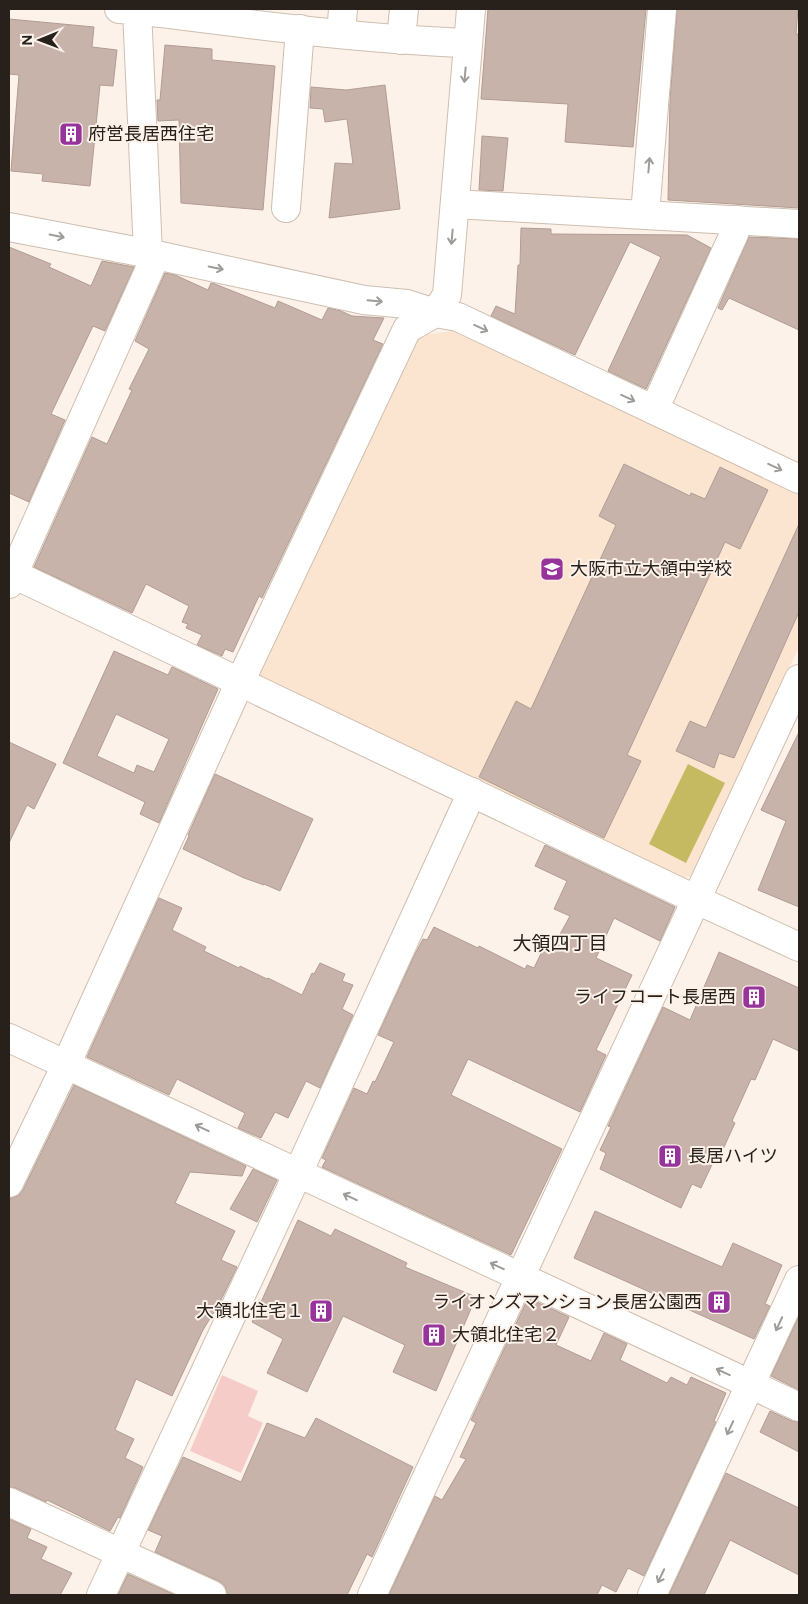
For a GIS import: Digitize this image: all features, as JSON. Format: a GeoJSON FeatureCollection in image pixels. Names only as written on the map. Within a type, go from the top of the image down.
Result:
{"type":"FeatureCollection","features":[{"type":"Feature","properties":{"kind":"street"},"geometry":{"type":"LineString","coordinates":[[468,43],[401,40],[342,21],[286,22],[130,9],[152,254],[10,576],[240,682],[799,947]]}},
{"type":"Feature","properties":{"kind":"street"},"geometry":{"type":"LineString","coordinates":[[401,40],[404,9]]}},
{"type":"Feature","properties":{"kind":"street"},"geometry":{"type":"LineString","coordinates":[[9,1184],[66,1065],[240,682],[407,329],[435,313],[447,295],[470,9]]}},
{"type":"Feature","properties":{"kind":"street"},"geometry":{"type":"LineString","coordinates":[[645,214],[662,9]]}},
{"type":"Feature","properties":{"kind":"street"},"geometry":{"type":"LineString","coordinates":[[286,22],[286,208]]}},
{"type":"Feature","properties":{"kind":"street"},"geometry":{"type":"LineString","coordinates":[[455,204],[799,224]]}},
{"type":"Feature","properties":{"kind":"street"},"geometry":{"type":"LineString","coordinates":[[654,410],[734,234],[737,220]]}},
{"type":"Feature","properties":{"kind":"street"},"geometry":{"type":"LineString","coordinates":[[9,227],[152,254],[364,300],[407,304],[435,313],[458,317],[799,479]]}},
{"type":"Feature","properties":{"kind":"street"},"geometry":{"type":"LineString","coordinates":[[372,1595],[799,679]]}},
{"type":"Feature","properties":{"kind":"street"},"geometry":{"type":"LineString","coordinates":[[101,1595],[298,1173],[472,792]]}},
{"type":"Feature","properties":{"kind":"street"},"geometry":{"type":"LineString","coordinates":[[9,1038],[799,1407]]}},
{"type":"Feature","properties":{"kind":"street"},"geometry":{"type":"LineString","coordinates":[[652,1595],[799,1280]]}},
{"type":"Feature","properties":{"kind":"street"},"geometry":{"type":"LineString","coordinates":[[9,1502],[212,1595]]}},
{"type":"Feature","properties":{"kind":"shaded area","name":"大阪市立大領中学校"},"geometry":{"type":"Polygon","coordinates":[[[453,331],[799,491],[799,647],[692,875],[683,879],[261,679],[257,671],[415,336],[453,331]]]}},
{"type":"Feature","properties":{"kind":"shaded area"},"geometry":{"type":"Polygon","coordinates":[[[688,764],[725,783],[686,863],[649,844],[688,764]]]}},
{"type":"Feature","properties":{"kind":"shaded area"},"geometry":{"type":"Polygon","coordinates":[[[222,1375],[258,1391],[248,1416],[263,1423],[241,1473],[190,1451],[222,1375]]]}},
{"type":"Feature","properties":{"kind":"building"},"geometry":{"type":"Polygon","coordinates":[[[488,9],[646,9],[633,147],[565,142],[568,104],[481,99],[488,9]]]}},
{"type":"Feature","properties":{"kind":"building"},"geometry":{"type":"Polygon","coordinates":[[[677,9],[798,9],[796,34],[799,34],[799,208],[668,200],[670,100],[677,9]]]}},
{"type":"Feature","properties":{"kind":"building","name":"府営長居西住宅"},"geometry":{"type":"Polygon","coordinates":[[[9,19],[94,27],[92,47],[117,50],[113,86],[100,85],[90,186],[42,181],[43,174],[11,171],[19,75],[9,74],[9,19]]]}},
{"type":"Feature","properties":{"kind":"building"},"geometry":{"type":"Polygon","coordinates":[[[165,45],[212,49],[212,60],[275,66],[263,210],[181,203],[179,120],[158,121],[157,100],[160,100],[165,45]]]}},
{"type":"Feature","properties":{"kind":"building"},"geometry":{"type":"Polygon","coordinates":[[[385,85],[400,209],[329,218],[335,163],[353,164],[347,119],[325,122],[323,109],[310,108],[311,87],[346,90],[385,85]]]}},
{"type":"Feature","properties":{"kind":"building"},"geometry":{"type":"Polygon","coordinates":[[[482,136],[508,138],[503,191],[479,190],[482,136]]]}},
{"type":"Feature","properties":{"kind":"building"},"geometry":{"type":"Polygon","coordinates":[[[521,228],[551,229],[551,234],[687,235],[711,248],[646,389],[608,371],[661,257],[630,242],[575,355],[491,316],[496,306],[515,314],[518,265],[520,265],[521,228]]]}},
{"type":"Feature","properties":{"kind":"building"},"geometry":{"type":"Polygon","coordinates":[[[749,237],[799,239],[799,330],[729,298],[722,310],[718,308],[749,237]]]}},
{"type":"Feature","properties":{"kind":"building"},"geometry":{"type":"Polygon","coordinates":[[[9,247],[51,264],[49,267],[91,286],[102,261],[134,267],[105,331],[93,326],[51,414],[65,420],[29,502],[9,493],[9,247]]]}},
{"type":"Feature","properties":{"kind":"building"},"geometry":{"type":"Polygon","coordinates":[[[165,273],[175,275],[208,290],[211,283],[215,284],[275,308],[278,301],[322,320],[328,308],[352,316],[384,318],[373,340],[383,344],[262,598],[259,596],[233,652],[225,649],[222,656],[197,645],[202,635],[186,628],[188,624],[182,622],[189,606],[146,584],[132,613],[34,567],[92,437],[107,444],[132,390],[129,389],[149,349],[135,341],[165,273]]]}},
{"type":"Feature","properties":{"kind":"building"},"geometry":{"type":"Polygon","coordinates":[[[624,464],[690,496],[691,493],[705,499],[720,467],[768,490],[740,549],[725,542],[627,755],[641,761],[604,838],[479,777],[516,701],[531,709],[616,525],[599,516],[624,464]]]}},
{"type":"Feature","properties":{"kind":"building"},"geometry":{"type":"Polygon","coordinates":[[[799,524],[799,612],[734,758],[719,753],[714,768],[676,751],[690,721],[706,728],[799,524]]]}},
{"type":"Feature","properties":{"kind":"building"},"geometry":{"type":"Polygon","coordinates":[[[114,651],[168,675],[172,667],[218,689],[159,823],[140,814],[145,802],[63,763],[114,651]],[[116,714],[97,756],[134,773],[137,765],[154,772],[169,739],[116,714]]]}},
{"type":"Feature","properties":{"kind":"building"},"geometry":{"type":"Polygon","coordinates":[[[799,732],[799,907],[758,890],[786,821],[761,810],[799,732]]]}},
{"type":"Feature","properties":{"kind":"building"},"geometry":{"type":"Polygon","coordinates":[[[9,742],[56,764],[34,809],[27,805],[9,843],[9,742]]]}},
{"type":"Feature","properties":{"kind":"building"},"geometry":{"type":"Polygon","coordinates":[[[215,774],[313,819],[280,891],[244,878],[183,849],[215,774]]]}},
{"type":"Feature","properties":{"kind":"building"},"geometry":{"type":"Polygon","coordinates":[[[545,845],[675,907],[660,941],[614,918],[596,958],[632,975],[596,1050],[606,1055],[580,1112],[468,1059],[451,1095],[562,1149],[511,1255],[322,1167],[326,1160],[322,1158],[354,1088],[367,1094],[373,1081],[375,1082],[394,1042],[378,1035],[414,956],[423,939],[427,940],[434,927],[478,948],[479,946],[525,969],[527,965],[534,968],[545,945],[552,949],[570,916],[554,909],[567,881],[535,866],[545,845]]]}},
{"type":"Feature","properties":{"kind":"building"},"geometry":{"type":"Polygon","coordinates":[[[159,898],[182,908],[172,930],[206,947],[204,951],[239,968],[240,966],[268,978],[302,995],[312,973],[314,974],[320,963],[345,974],[342,981],[353,985],[342,1009],[353,1015],[320,1088],[306,1081],[288,1118],[275,1112],[261,1138],[238,1128],[245,1113],[177,1079],[169,1095],[87,1057],[159,898]]]}},
{"type":"Feature","properties":{"kind":"building"},"geometry":{"type":"Polygon","coordinates":[[[719,952],[799,988],[799,1051],[773,1039],[755,1080],[751,1079],[732,1121],[735,1123],[719,1158],[716,1156],[701,1188],[692,1184],[681,1208],[600,1169],[606,1153],[600,1150],[611,1127],[608,1126],[663,1007],[690,1020],[719,952]]]}},
{"type":"Feature","properties":{"kind":"building"},"geometry":{"type":"Polygon","coordinates":[[[74,1085],[246,1166],[242,1176],[190,1172],[175,1203],[235,1231],[221,1260],[237,1267],[219,1304],[203,1330],[172,1396],[136,1379],[115,1430],[134,1439],[125,1458],[143,1467],[120,1518],[118,1517],[110,1531],[47,1500],[46,1502],[16,1488],[9,1487],[9,1202],[11,1198],[18,1196],[23,1190],[74,1085]]]}},
{"type":"Feature","properties":{"kind":"building"},"geometry":{"type":"Polygon","coordinates":[[[253,1169],[277,1180],[257,1222],[230,1209],[253,1169]]]}},
{"type":"Feature","properties":{"kind":"building","name":"ライオンズマンション長居公園西"},"geometry":{"type":"Polygon","coordinates":[[[595,1211],[722,1267],[733,1243],[782,1265],[765,1304],[770,1306],[754,1339],[574,1258],[595,1211]]]}},
{"type":"Feature","properties":{"kind":"building"},"geometry":{"type":"Polygon","coordinates":[[[298,1220],[331,1236],[335,1229],[407,1263],[405,1267],[476,1297],[436,1391],[393,1372],[405,1345],[343,1316],[307,1392],[267,1373],[283,1339],[252,1322],[298,1220]]]}},
{"type":"Feature","properties":{"kind":"building"},"geometry":{"type":"Polygon","coordinates":[[[528,1298],[569,1317],[556,1345],[591,1361],[604,1333],[627,1344],[620,1360],[667,1383],[671,1377],[687,1385],[691,1377],[726,1393],[714,1421],[716,1422],[644,1576],[628,1568],[616,1592],[602,1585],[597,1595],[389,1595],[435,1496],[442,1500],[466,1459],[460,1457],[476,1423],[471,1420],[528,1298]]]}},
{"type":"Feature","properties":{"kind":"building"},"geometry":{"type":"Polygon","coordinates":[[[799,1316],[799,1390],[771,1376],[799,1316]]]}},
{"type":"Feature","properties":{"kind":"building"},"geometry":{"type":"Polygon","coordinates":[[[770,1411],[792,1421],[799,1422],[799,1452],[760,1432],[770,1411]]]}},
{"type":"Feature","properties":{"kind":"building"},"geometry":{"type":"Polygon","coordinates":[[[316,1418],[413,1467],[372,1557],[367,1554],[347,1595],[227,1595],[225,1586],[219,1581],[155,1552],[162,1536],[148,1530],[183,1457],[241,1482],[267,1423],[305,1438],[316,1418]]]}},
{"type":"Feature","properties":{"kind":"building"},"geometry":{"type":"Polygon","coordinates":[[[726,1473],[799,1508],[799,1575],[730,1540],[704,1595],[669,1595],[726,1473]]]}},
{"type":"Feature","properties":{"kind":"building"},"geometry":{"type":"Polygon","coordinates":[[[9,1519],[31,1529],[27,1538],[47,1547],[41,1559],[72,1573],[60,1595],[9,1595],[9,1519]]]}},
{"type":"Feature","properties":{"kind":"building"},"geometry":{"type":"Polygon","coordinates":[[[128,1574],[175,1595],[118,1595],[128,1574]]]}},
{"type":"Feature","properties":{"kind":"place","name":"府営長居西住宅"},"geometry":{"type":"Point","coordinates":[71,134]}},
{"type":"Feature","properties":{"kind":"place","name":"大阪市立大領中学校"},"geometry":{"type":"Point","coordinates":[552,569]}},
{"type":"Feature","properties":{"kind":"place","name":"ライフコート長居西"},"geometry":{"type":"Point","coordinates":[754,997]}},
{"type":"Feature","properties":{"kind":"place","name":"長居ハイツ"},"geometry":{"type":"Point","coordinates":[670,1156]}},
{"type":"Feature","properties":{"kind":"place","name":"ライオンズマンション長居公園西"},"geometry":{"type":"Point","coordinates":[719,1302]}},
{"type":"Feature","properties":{"kind":"place","name":"大領北住宅１"},"geometry":{"type":"Point","coordinates":[321,1311]}},
{"type":"Feature","properties":{"kind":"place","name":"大領北住宅２"},"geometry":{"type":"Point","coordinates":[434,1335]}},
{"type":"Feature","properties":{"kind":"district","name":"大領四丁目"},"geometry":{"type":"Point","coordinates":[560,943]}}]}
